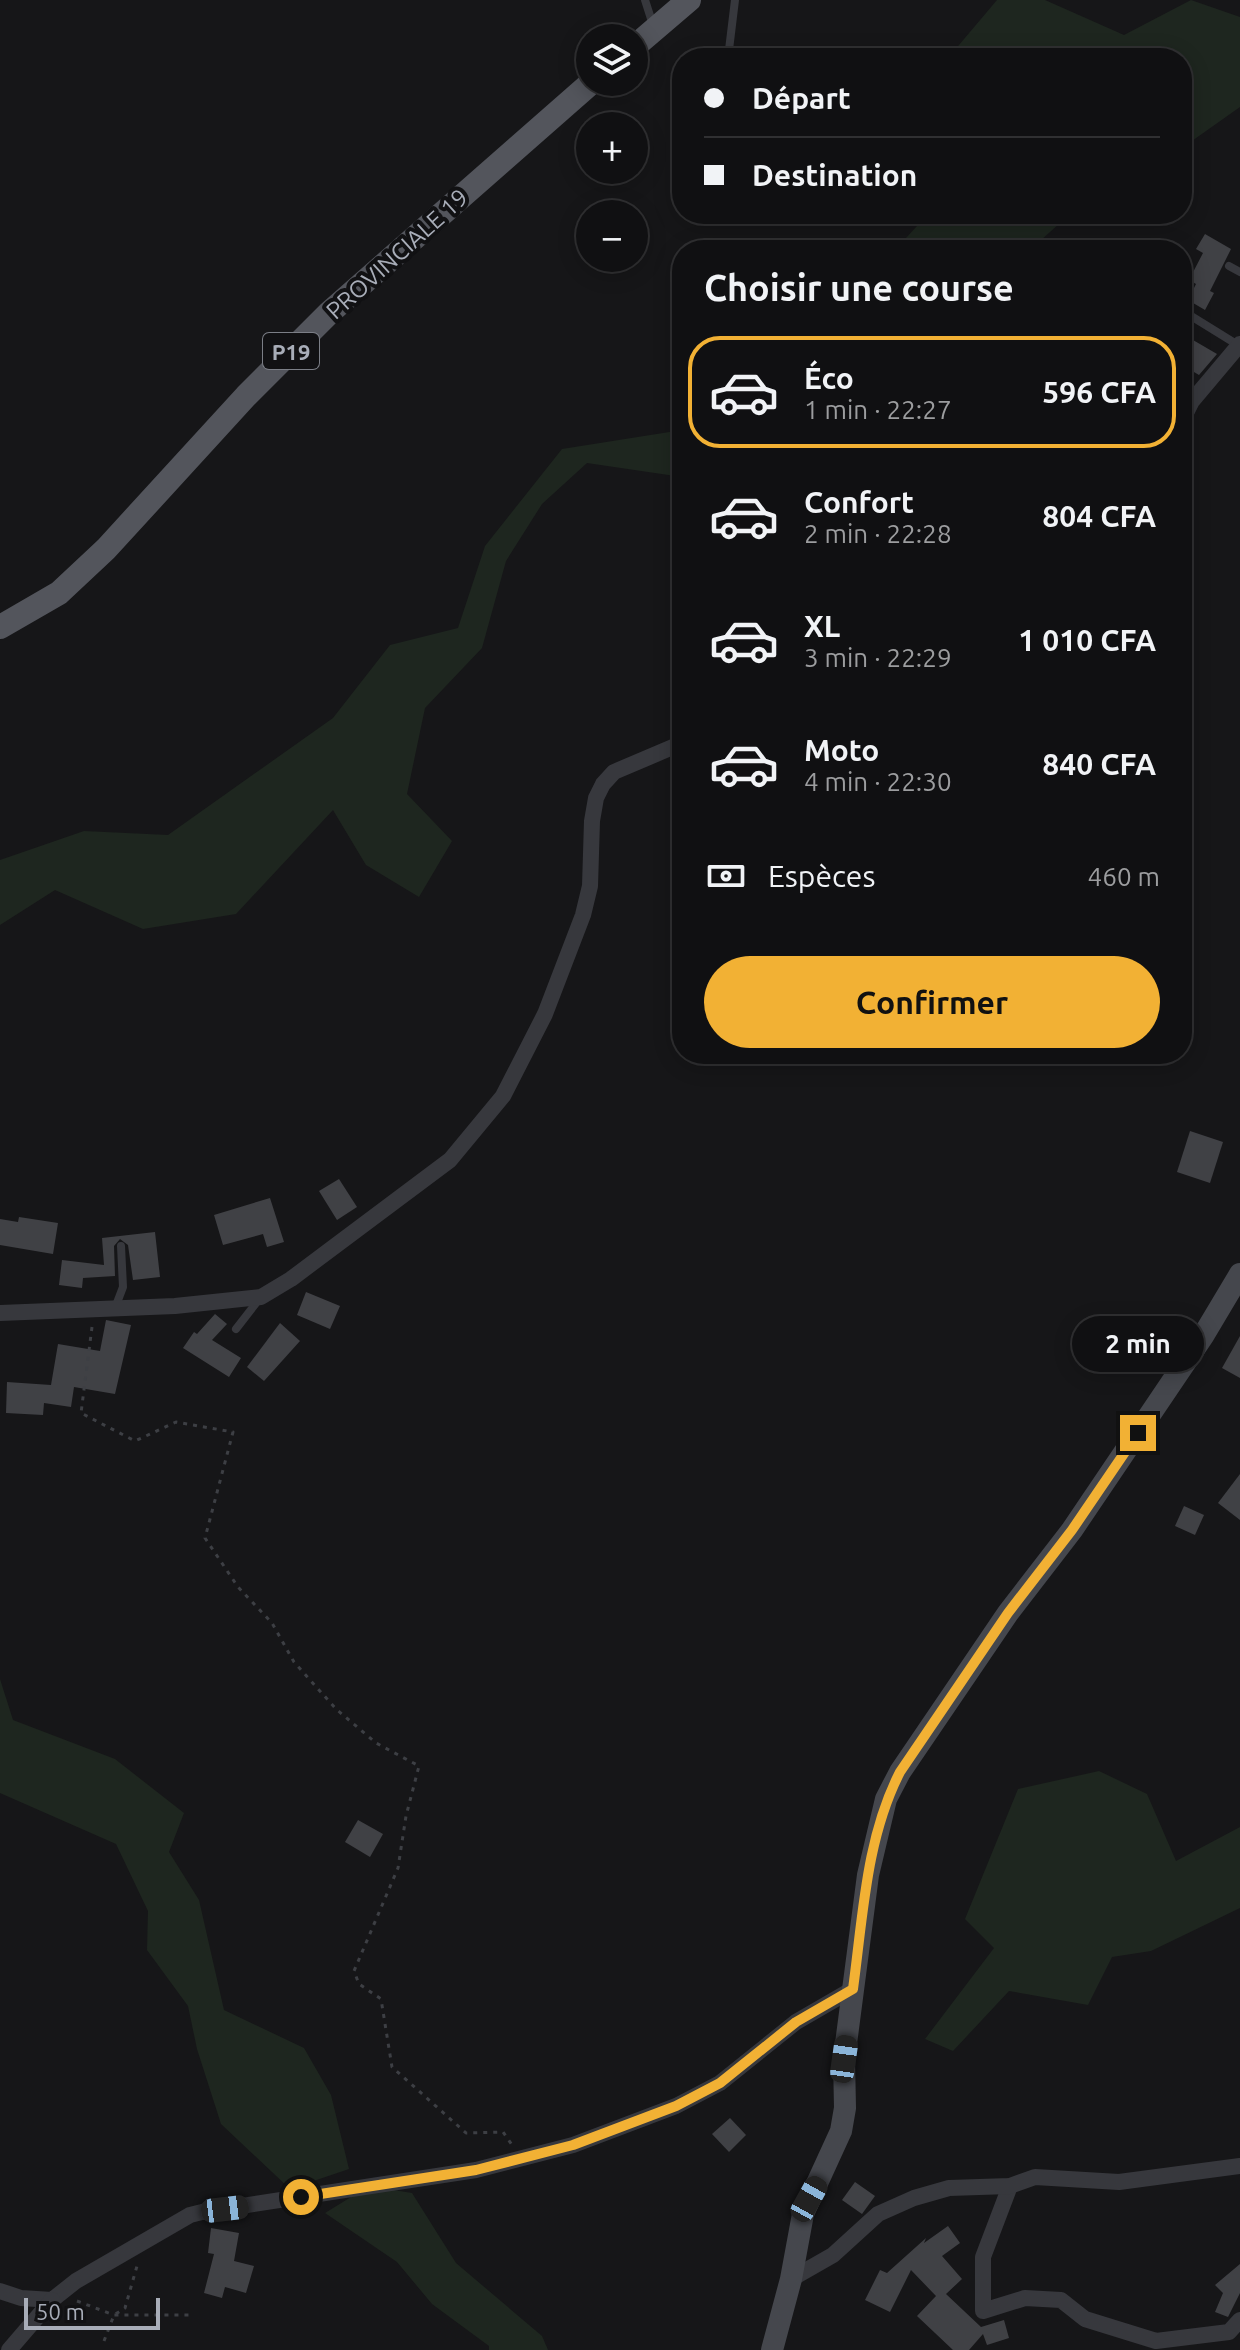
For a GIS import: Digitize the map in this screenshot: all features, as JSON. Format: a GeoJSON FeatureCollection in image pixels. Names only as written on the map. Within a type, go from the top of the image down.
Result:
{"type":"FeatureCollection","features":[{"type":"Feature","properties":{"kind":"main road"},"geometry":{"type":"LineString","coordinates":[[648,34],[689,0]]}},
{"type":"Feature","properties":{"kind":"main road","name":"PROVINCIALE 19"},"geometry":{"type":"LineString","coordinates":[[0,627],[59,593],[106,549],[246,396],[329,313],[576,96]]}},
{"type":"Feature","properties":{"kind":"street"},"geometry":{"type":"LineString","coordinates":[[1192,401],[1239,344]]}},
{"type":"Feature","properties":{"kind":"street"},"geometry":{"type":"LineString","coordinates":[[0,1313],[261,1297],[291,1279],[450,1160],[503,1096],[545,1014],[583,915],[590,886],[592,821],[596,798],[603,784],[614,772],[672,747]]}},
{"type":"Feature","properties":{"kind":"street"},"geometry":{"type":"LineString","coordinates":[[777,2348],[803,2214],[841,2131],[845,2108],[844,2059],[853,1989],[877,1831],[886,1799],[900,1772],[1008,1613],[1072,1530],[1203,1336],[1240,1274]]}},
{"type":"Feature","properties":{"kind":"street"},"geometry":{"type":"LineString","coordinates":[[10,2350],[56,2297],[76,2281],[190,2215],[476,2170],[573,2145],[676,2106],[720,2083],[796,2022],[853,1989]]}},
{"type":"Feature","properties":{"kind":"street"},"geometry":{"type":"LineString","coordinates":[[791,2279],[833,2255],[865,2224],[890,2208],[949,2188],[1010,2186],[1035,2177],[1119,2182],[1240,2166]]}},
{"type":"Feature","properties":{"kind":"street"},"geometry":{"type":"LineString","coordinates":[[1010,2186],[983,2257],[983,2311],[1025,2298],[1061,2300],[1085,2319],[1156,2341],[1229,2332],[1240,2320]]}},
{"type":"Feature","properties":{"kind":"street"},"geometry":{"type":"LineString","coordinates":[[0,2291],[36,2300],[56,2297]]}},
{"type":"Feature","properties":{"kind":"lane"},"geometry":{"type":"LineString","coordinates":[[645,0],[654,29]]}},
{"type":"Feature","properties":{"kind":"lane"},"geometry":{"type":"LineString","coordinates":[[729,48],[735,0]]}},
{"type":"Feature","properties":{"kind":"lane"},"geometry":{"type":"LineString","coordinates":[[1229,266],[1240,272]]}},
{"type":"Feature","properties":{"kind":"lane"},"geometry":{"type":"LineString","coordinates":[[1192,317],[1239,344]]}},
{"type":"Feature","properties":{"kind":"lane"},"geometry":{"type":"LineString","coordinates":[[115,1308],[123,1287],[121,1246]]}},
{"type":"Feature","properties":{"kind":"lane"},"geometry":{"type":"LineString","coordinates":[[236,1329],[261,1297]]}},
{"type":"Feature","properties":{"kind":"path"},"geometry":{"type":"LineString","coordinates":[[94,1309],[81,1413],[135,1441],[176,1422],[233,1432],[205,1538],[238,1587],[272,1623],[294,1662],[336,1709],[376,1743],[419,1766],[406,1816],[398,1868],[354,1971],[359,1984],[381,1999],[392,2067],[466,2133],[503,2132],[520,2159]]}},
{"type":"Feature","properties":{"kind":"path"},"geometry":{"type":"LineString","coordinates":[[104,2341],[114,2315],[125,2308],[138,2262],[137,2247]]}},
{"type":"Feature","properties":{"kind":"path"},"geometry":{"type":"LineString","coordinates":[[56,2297],[114,2315],[189,2315]]}},
{"type":"Feature","properties":{"kind":"shaded area"},"geometry":{"type":"Polygon","coordinates":[[[997,0],[1045,0],[1124,35],[1191,0],[1240,17],[1240,107],[1192,141],[1192,48],[956,48],[997,0]]]}},
{"type":"Feature","properties":{"kind":"shaded area"},"geometry":{"type":"Polygon","coordinates":[[[919,224],[1059,224],[1041,240],[904,240],[919,224]]]}},
{"type":"Feature","properties":{"kind":"shaded area"},"geometry":{"type":"Polygon","coordinates":[[[672,432],[672,476],[587,463],[542,504],[506,561],[482,648],[425,708],[407,794],[452,841],[419,897],[366,865],[333,810],[236,914],[143,929],[55,890],[0,925],[0,860],[84,831],[168,835],[333,718],[390,645],[458,628],[485,546],[562,449],[672,432]]]}},
{"type":"Feature","properties":{"kind":"shaded area"},"geometry":{"type":"Polygon","coordinates":[[[0,1679],[13,1720],[115,1759],[184,1813],[169,1852],[199,1900],[224,2010],[304,2048],[331,2095],[349,2169],[290,2189],[221,2124],[197,2049],[188,2006],[147,1950],[148,1911],[116,1844],[0,1793],[0,1679]]]}},
{"type":"Feature","properties":{"kind":"shaded area"},"geometry":{"type":"Polygon","coordinates":[[[1099,1771],[1147,1794],[1176,1861],[1240,1827],[1240,1908],[1151,1951],[1112,1957],[1088,2005],[1009,1991],[953,2051],[925,2039],[994,1948],[965,1919],[1018,1789],[1099,1771]]]}},
{"type":"Feature","properties":{"kind":"shaded area"},"geometry":{"type":"Polygon","coordinates":[[[369,2186],[412,2193],[456,2263],[542,2336],[548,2350],[489,2350],[489,2346],[432,2304],[397,2262],[325,2213],[369,2186]]]}},
{"type":"Feature","properties":{"kind":"building"},"geometry":{"type":"Polygon","coordinates":[[[1205,234],[1231,249],[1210,291],[1214,293],[1205,310],[1192,302],[1196,284],[1192,282],[1192,274],[1203,253],[1196,249],[1205,234]]]}},
{"type":"Feature","properties":{"kind":"building"},"geometry":{"type":"Polygon","coordinates":[[[1192,342],[1217,354],[1199,375],[1192,371],[1192,342]]]}},
{"type":"Feature","properties":{"kind":"building"},"geometry":{"type":"Polygon","coordinates":[[[1190,1131],[1223,1142],[1210,1183],[1177,1172],[1190,1131]]]}},
{"type":"Feature","properties":{"kind":"building"},"geometry":{"type":"Polygon","coordinates":[[[339,1179],[357,1207],[337,1220],[319,1191],[339,1179]]]}},
{"type":"Feature","properties":{"kind":"building"},"geometry":{"type":"Polygon","coordinates":[[[270,1198],[284,1242],[267,1247],[263,1234],[223,1245],[214,1215],[270,1198]]]}},
{"type":"Feature","properties":{"kind":"building"},"geometry":{"type":"Polygon","coordinates":[[[19,1217],[58,1223],[53,1254],[0,1245],[0,1219],[18,1222],[19,1217]]]}},
{"type":"Feature","properties":{"kind":"building"},"geometry":{"type":"Polygon","coordinates":[[[155,1232],[160,1277],[133,1280],[128,1245],[120,1239],[114,1246],[115,1276],[83,1278],[82,1288],[59,1285],[62,1260],[104,1265],[102,1238],[155,1232]]]}},
{"type":"Feature","properties":{"kind":"building"},"geometry":{"type":"Polygon","coordinates":[[[306,1292],[340,1306],[330,1329],[297,1315],[306,1292]]]}},
{"type":"Feature","properties":{"kind":"building"},"geometry":{"type":"Polygon","coordinates":[[[215,1314],[227,1324],[212,1340],[241,1358],[229,1377],[183,1348],[194,1332],[197,1334],[215,1314]]]}},
{"type":"Feature","properties":{"kind":"building"},"geometry":{"type":"Polygon","coordinates":[[[106,1320],[131,1325],[115,1394],[74,1387],[71,1407],[44,1403],[43,1415],[6,1413],[7,1382],[51,1385],[58,1344],[100,1351],[106,1320]]]}},
{"type":"Feature","properties":{"kind":"building"},"geometry":{"type":"Polygon","coordinates":[[[280,1323],[300,1341],[264,1381],[247,1367],[280,1323]]]}},
{"type":"Feature","properties":{"kind":"building"},"geometry":{"type":"Polygon","coordinates":[[[1240,1336],[1240,1378],[1222,1368],[1240,1336]]]}},
{"type":"Feature","properties":{"kind":"building"},"geometry":{"type":"Polygon","coordinates":[[[1240,1474],[1240,1520],[1218,1503],[1240,1474]]]}},
{"type":"Feature","properties":{"kind":"building"},"geometry":{"type":"Polygon","coordinates":[[[1184,1506],[1204,1515],[1195,1535],[1175,1526],[1184,1506]]]}},
{"type":"Feature","properties":{"kind":"building"},"geometry":{"type":"Polygon","coordinates":[[[358,1820],[383,1834],[370,1857],[345,1842],[358,1820]]]}},
{"type":"Feature","properties":{"kind":"building"},"geometry":{"type":"Polygon","coordinates":[[[730,2118],[746,2135],[729,2152],[712,2134],[730,2118]]]}},
{"type":"Feature","properties":{"kind":"building"},"geometry":{"type":"Polygon","coordinates":[[[855,2182],[875,2196],[862,2214],[842,2200],[855,2182]]]}},
{"type":"Feature","properties":{"kind":"building"},"geometry":{"type":"Polygon","coordinates":[[[948,2226],[960,2243],[942,2256],[962,2279],[946,2294],[981,2327],[1004,2320],[1009,2338],[987,2345],[983,2334],[969,2350],[953,2350],[917,2316],[936,2296],[911,2270],[890,2312],[865,2300],[880,2270],[887,2273],[926,2238],[924,2243],[948,2226]]]}},
{"type":"Feature","properties":{"kind":"building"},"geometry":{"type":"Polygon","coordinates":[[[211,2228],[239,2233],[234,2261],[254,2266],[246,2293],[225,2287],[222,2298],[204,2293],[214,2254],[208,2253],[211,2228]]]}},
{"type":"Feature","properties":{"kind":"building"},"geometry":{"type":"Polygon","coordinates":[[[1240,2264],[1240,2293],[1228,2317],[1215,2312],[1223,2293],[1215,2285],[1240,2264]]]}},
{"type":"Feature","properties":{"kind":"route"},"geometry":{"type":"LineString","coordinates":[[301,2197],[407,2178],[476,2170],[573,2145],[676,2106],[720,2083],[796,2022],[853,1989],[868,1875],[886,1799],[900,1772],[1008,1613],[1072,1530],[1138,1433]]}}]}
